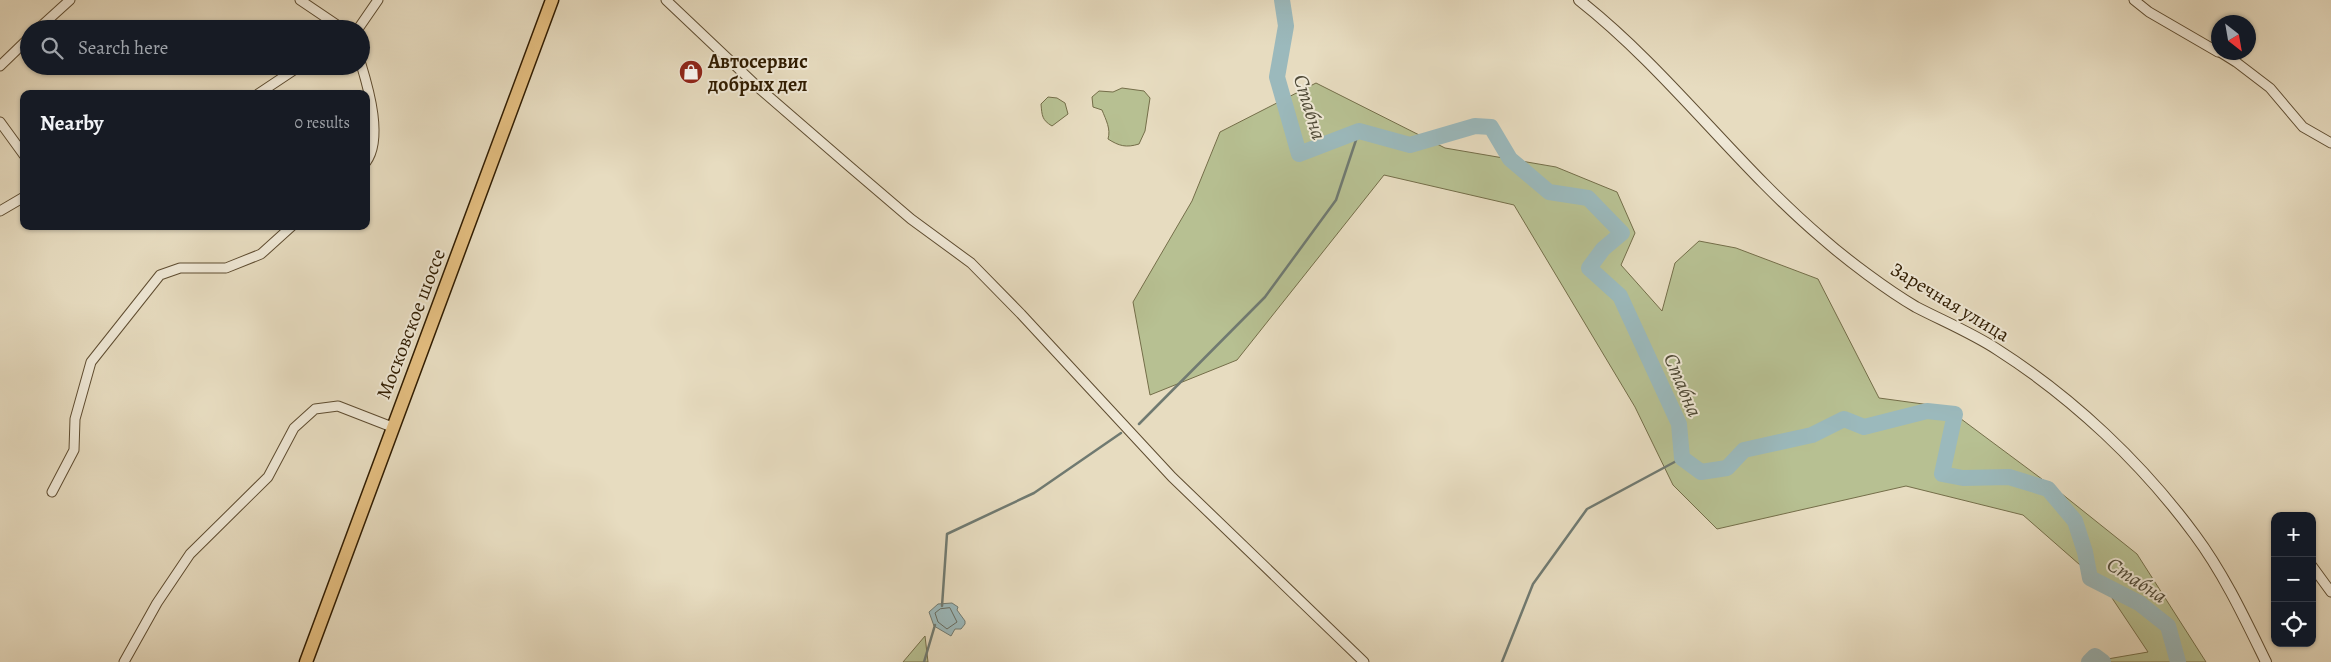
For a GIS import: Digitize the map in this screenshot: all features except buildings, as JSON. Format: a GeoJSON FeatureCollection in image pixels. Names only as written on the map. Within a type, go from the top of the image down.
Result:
{"type":"FeatureCollection","features":[{"type":"Feature","properties":{"kind":"main road","name":"Московское шоссе"},"geometry":{"type":"LineString","coordinates":[[306,662],[552,0]]}},
{"type":"Feature","properties":{"kind":"street"},"geometry":{"type":"LineString","coordinates":[[48,20],[70,0]]}},
{"type":"Feature","properties":{"kind":"street"},"geometry":{"type":"LineString","coordinates":[[300,0],[329,20]]}},
{"type":"Feature","properties":{"kind":"street"},"geometry":{"type":"LineString","coordinates":[[364,20],[378,0]]}},
{"type":"Feature","properties":{"kind":"street"},"geometry":{"type":"LineString","coordinates":[[666,0],[760,89],[849,166],[911,219],[971,262],[1172,477],[1364,662]]}},
{"type":"Feature","properties":{"kind":"street","name":"Заречная улица"},"geometry":{"type":"LineString","coordinates":[[1578,0],[1596,14],[1672,88],[1774,195],[1823,239],[1902,298],[1996,349],[2047,384],[2088,418],[2141,472],[2195,535],[2222,576],[2266,662]]}},
{"type":"Feature","properties":{"kind":"street"},"geometry":{"type":"LineString","coordinates":[[2134,0],[2149,12],[2211,47]]}},
{"type":"Feature","properties":{"kind":"street"},"geometry":{"type":"LineString","coordinates":[[0,66],[20,47]]}},
{"type":"Feature","properties":{"kind":"street"},"geometry":{"type":"LineString","coordinates":[[2233,60],[2270,88],[2302,127],[2331,143]]}},
{"type":"Feature","properties":{"kind":"street"},"geometry":{"type":"LineString","coordinates":[[263,90],[285,75]]}},
{"type":"Feature","properties":{"kind":"street"},"geometry":{"type":"LineString","coordinates":[[364,75],[367,90]]}},
{"type":"Feature","properties":{"kind":"street"},"geometry":{"type":"LineString","coordinates":[[370,102],[374,119],[372,154],[370,157]]}},
{"type":"Feature","properties":{"kind":"street"},"geometry":{"type":"LineString","coordinates":[[0,122],[20,150]]}},
{"type":"Feature","properties":{"kind":"street"},"geometry":{"type":"LineString","coordinates":[[0,211],[20,199]]}},
{"type":"Feature","properties":{"kind":"street"},"geometry":{"type":"LineString","coordinates":[[52,492],[74,450],[75,420],[90,362],[160,275],[180,268],[226,268],[261,254],[288,230]]}},
{"type":"Feature","properties":{"kind":"street"},"geometry":{"type":"LineString","coordinates":[[124,662],[157,603],[190,554],[268,478],[294,428],[315,409],[338,406],[392,427]]}},
{"type":"Feature","properties":{"kind":"street"},"geometry":{"type":"LineString","coordinates":[[2316,571],[2331,592]]}},
{"type":"Feature","properties":{"kind":"green space"},"geometry":{"type":"Polygon","coordinates":[[[1316,83],[1445,148],[1556,167],[1617,192],[1635,233],[1621,265],[1662,311],[1675,263],[1699,241],[1736,248],[1818,279],[1879,398],[1945,407],[2062,494],[2137,554],[2206,662],[2090,662],[2148,652],[2104,586],[2023,515],[1906,486],[1717,529],[1673,485],[1635,407],[1514,205],[1384,175],[1237,360],[1150,395],[1133,302],[1192,201],[1220,132],[1316,83]]]}},
{"type":"Feature","properties":{"kind":"green space"},"geometry":{"type":"Polygon","coordinates":[[[1122,88],[1144,91],[1150,98],[1145,131],[1139,144],[1130,146],[1123,146],[1108,139],[1108,128],[1102,110],[1093,107],[1092,97],[1099,91],[1113,92],[1122,88]]]}},
{"type":"Feature","properties":{"kind":"green space"},"geometry":{"type":"Polygon","coordinates":[[[1048,97],[1057,98],[1065,103],[1068,114],[1052,126],[1044,120],[1042,112],[1041,104],[1048,97]]]}},
{"type":"Feature","properties":{"kind":"green space"},"geometry":{"type":"Polygon","coordinates":[[[925,636],[928,662],[903,662],[925,636]]]}},
{"type":"Feature","properties":{"kind":"water"},"geometry":{"type":"Polygon","coordinates":[[[952,603],[958,607],[957,610],[965,624],[961,629],[955,629],[951,636],[934,626],[929,612],[938,604],[952,603]]]}},
{"type":"Feature","properties":{"kind":"waterway","name":"Стабна"},"geometry":{"type":"LineString","coordinates":[[1282,0],[1286,26],[1277,77],[1299,154],[1359,131],[1410,145],[1475,126],[1491,127],[1510,159],[1549,192],[1588,198],[1622,233],[1603,249],[1589,268],[1620,296],[1679,424],[1682,458],[1701,472],[1727,468],[1744,450],[1812,435],[1844,419],[1864,427],[1927,411],[1955,414],[1942,474],[1963,478],[2009,477],[2048,489],[2075,521],[2085,552],[2090,578],[2139,603],[2168,626],[2178,662]]}},
{"type":"Feature","properties":{"kind":"waterway"},"geometry":{"type":"LineString","coordinates":[[1139,424],[1265,297],[1336,200],[1359,131]]}},
{"type":"Feature","properties":{"kind":"waterway"},"geometry":{"type":"LineString","coordinates":[[942,606],[947,534],[1034,493],[1121,433]]}},
{"type":"Feature","properties":{"kind":"waterway"},"geometry":{"type":"LineString","coordinates":[[1502,662],[1533,584],[1587,509],[1682,458]]}},
{"type":"Feature","properties":{"kind":"waterway"},"geometry":{"type":"LineString","coordinates":[[924,662],[935,625]]}},
{"type":"Feature","properties":{"kind":"waterway","name":"Стабна"},"geometry":{"type":"LineString","coordinates":[[2089,662],[2095,656],[2103,662]]}},
{"type":"Feature","properties":{"kind":"place","name":"Автосервис добрых дел"},"geometry":{"type":"Point","coordinates":[691,72]}}]}
